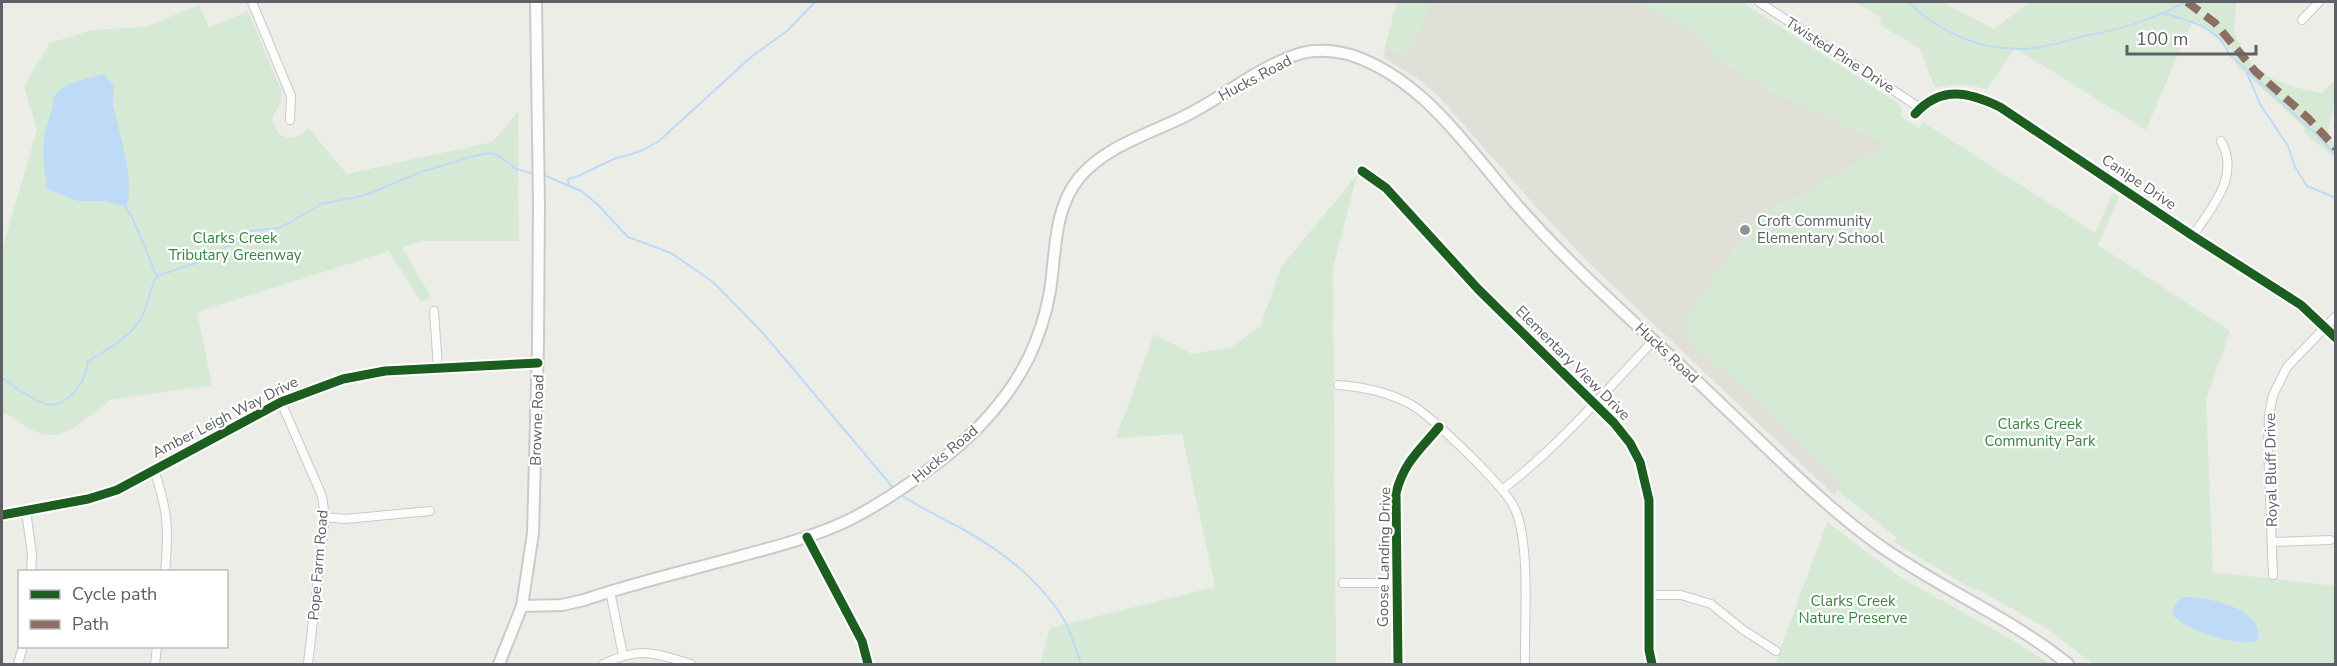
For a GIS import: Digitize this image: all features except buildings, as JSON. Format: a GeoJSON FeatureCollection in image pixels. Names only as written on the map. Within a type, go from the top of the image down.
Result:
{"type":"FeatureCollection","features":[{"type":"Feature","properties":{"kind":"main road","name":"Browne Road"},"geometry":{"type":"LineString","coordinates":[[499,664],[522,606],[533,532],[538,363],[539,171],[536,2]]}},
{"type":"Feature","properties":{"kind":"main road","name":"Hucks Road"},"geometry":{"type":"LineString","coordinates":[[522,606],[562,604],[807,537],[848,521],[904,488],[974,431],[995,409],[1023,368],[1045,316],[1063,206],[1070,190],[1085,171],[1112,151],[1191,113],[1277,63],[1310,52],[1325,51],[1354,56],[1386,71],[1423,98],[1546,236],[1653,341],[1818,495],[1871,539],[1902,562],[2024,634],[2068,664]]}},
{"type":"Feature","properties":{"kind":"street"},"geometry":{"type":"LineString","coordinates":[[252,2],[291,96],[290,120]]}},
{"type":"Feature","properties":{"kind":"street","name":"Twisted Pine Drive"},"geometry":{"type":"LineString","coordinates":[[1759,2],[1918,111]]}},
{"type":"Feature","properties":{"kind":"street"},"geometry":{"type":"LineString","coordinates":[[2302,20],[2319,2]]}},
{"type":"Feature","properties":{"kind":"street","name":"Canipe Drive"},"geometry":{"type":"LineString","coordinates":[[1918,111],[1927,101],[1959,93],[1977,96],[2000,107],[2301,305],[2336,338]]}},
{"type":"Feature","properties":{"kind":"street"},"geometry":{"type":"LineString","coordinates":[[2193,236],[2222,190],[2227,177],[2228,158],[2221,141]]}},
{"type":"Feature","properties":{"kind":"street","name":"Elementary View Drive"},"geometry":{"type":"LineString","coordinates":[[1362,171],[1386,189],[1478,290],[1594,404],[1630,443],[1640,462],[1649,500],[1649,650],[1652,664]]}},
{"type":"Feature","properties":{"kind":"street"},"geometry":{"type":"LineString","coordinates":[[434,311],[438,368]]}},
{"type":"Feature","properties":{"kind":"street","name":"Royal Bluff Drive"},"geometry":{"type":"LineString","coordinates":[[2273,575],[2268,447],[2272,395],[2287,367],[2336,315]]}},
{"type":"Feature","properties":{"kind":"street"},"geometry":{"type":"LineString","coordinates":[[1503,489],[1594,404],[1653,341]]}},
{"type":"Feature","properties":{"kind":"street","name":"Amber Leigh Way Drive"},"geometry":{"type":"LineString","coordinates":[[2,515],[88,499],[117,490],[281,402],[343,379],[385,371],[538,363]]}},
{"type":"Feature","properties":{"kind":"street"},"geometry":{"type":"LineString","coordinates":[[1338,385],[1359,387],[1390,395],[1413,406],[1439,427],[1503,489],[1515,509],[1524,549],[1525,664]]}},
{"type":"Feature","properties":{"kind":"street","name":"Pope Farm Road"},"geometry":{"type":"LineString","coordinates":[[281,402],[322,496],[325,517],[309,664]]}},
{"type":"Feature","properties":{"kind":"street","name":"Goose Landing Drive"},"geometry":{"type":"LineString","coordinates":[[1398,664],[1396,493],[1406,464],[1439,427]]}},
{"type":"Feature","properties":{"kind":"street"},"geometry":{"type":"LineString","coordinates":[[154,470],[165,503],[168,525],[165,570]]}},
{"type":"Feature","properties":{"kind":"street"},"geometry":{"type":"LineString","coordinates":[[26,510],[32,554],[31,570]]}},
{"type":"Feature","properties":{"kind":"street"},"geometry":{"type":"LineString","coordinates":[[325,517],[345,519],[430,511]]}},
{"type":"Feature","properties":{"kind":"street"},"geometry":{"type":"LineString","coordinates":[[807,537],[862,641],[868,664]]}},
{"type":"Feature","properties":{"kind":"street"},"geometry":{"type":"LineString","coordinates":[[2273,542],[2330,540]]}},
{"type":"Feature","properties":{"kind":"street"},"geometry":{"type":"LineString","coordinates":[[1343,583],[1398,583]]}},
{"type":"Feature","properties":{"kind":"street"},"geometry":{"type":"LineString","coordinates":[[610,591],[623,655]]}},
{"type":"Feature","properties":{"kind":"street"},"geometry":{"type":"LineString","coordinates":[[1649,595],[1681,595],[1711,604],[1742,629],[1776,651]]}},
{"type":"Feature","properties":{"kind":"street"},"geometry":{"type":"LineString","coordinates":[[18,664],[22,648]]}},
{"type":"Feature","properties":{"kind":"street"},"geometry":{"type":"LineString","coordinates":[[155,664],[157,648]]}},
{"type":"Feature","properties":{"kind":"street"},"geometry":{"type":"LineString","coordinates":[[603,664],[623,655],[639,652],[656,653],[691,664]]}},
{"type":"Feature","properties":{"kind":"shaded area","name":"Croft Community Elementary School"},"geometry":{"type":"Polygon","coordinates":[[[1397,2],[1721,2],[1901,116],[1885,362],[1835,496],[1586,260],[1441,99],[1421,81],[1383,57],[1397,2]]]}},
{"type":"Feature","properties":{"kind":"green space"},"geometry":{"type":"Polygon","coordinates":[[[1397,2],[1432,2],[1408,58],[1385,47],[1397,2]]]}},
{"type":"Feature","properties":{"kind":"green space","name":"Clarks Creek Community Park"},"geometry":{"type":"Polygon","coordinates":[[[1632,2],[1742,2],[1899,104],[1902,111],[1901,117],[1919,128],[1923,122],[2095,233],[2113,193],[2119,197],[2098,245],[2230,331],[2206,400],[2213,572],[2335,586],[2335,664],[2093,664],[2049,630],[1976,588],[1975,591],[1894,542],[1897,538],[1837,490],[1840,483],[1689,338],[1685,319],[1759,213],[1807,192],[1885,144],[1769,91],[1711,56],[1708,43],[1673,20],[1632,2]]]}},
{"type":"Feature","properties":{"kind":"green space"},"geometry":{"type":"Polygon","coordinates":[[[1855,2],[1942,2],[1994,29],[2030,2],[2236,2],[2234,34],[2256,72],[2297,88],[2322,93],[2335,80],[2335,102],[2327,135],[2335,144],[2335,158],[2305,133],[2304,127],[2239,68],[2235,63],[2235,54],[2198,22],[2191,24],[2146,130],[2015,48],[1987,89],[1961,85],[1935,88],[1920,49],[1879,24],[1882,18],[1855,2]]]}},
{"type":"Feature","properties":{"kind":"green space","name":"Clarks Creek Tributary Greenway"},"geometry":{"type":"Polygon","coordinates":[[[199,5],[209,28],[248,11],[282,92],[281,101],[273,117],[277,131],[291,138],[308,128],[347,174],[492,142],[518,112],[519,241],[422,241],[402,247],[431,297],[421,302],[389,251],[197,312],[212,385],[109,400],[97,411],[62,433],[53,435],[36,432],[6,413],[2,414],[2,249],[37,130],[24,86],[50,43],[92,30],[145,27],[199,5]]]}},
{"type":"Feature","properties":{"kind":"green space"},"geometry":{"type":"Polygon","coordinates":[[[1357,175],[1333,268],[1336,664],[1040,664],[1050,628],[1215,587],[1182,434],[1116,438],[1154,334],[1192,354],[1231,347],[1260,327],[1281,267],[1357,175]]]}},
{"type":"Feature","properties":{"kind":"green space","name":"Clarks Creek Nature Preserve"},"geometry":{"type":"Polygon","coordinates":[[[1827,522],[1900,577],[2014,641],[2050,664],[1775,664],[1827,522]]]}},
{"type":"Feature","properties":{"kind":"water"},"geometry":{"type":"Polygon","coordinates":[[[103,74],[114,85],[113,106],[128,173],[129,198],[126,207],[103,201],[78,201],[47,188],[44,137],[54,97],[70,84],[103,74]]]}},
{"type":"Feature","properties":{"kind":"water"},"geometry":{"type":"Polygon","coordinates":[[[2185,597],[2220,602],[2244,612],[2258,629],[2258,640],[2240,642],[2227,640],[2188,626],[2172,614],[2179,600],[2185,597]]]}},
{"type":"Feature","properties":{"kind":"waterway"},"geometry":{"type":"LineString","coordinates":[[569,185],[568,179],[616,158],[645,149],[659,141],[751,57],[787,31],[815,2]]}},
{"type":"Feature","properties":{"kind":"waterway"},"geometry":{"type":"LineString","coordinates":[[1908,2],[1932,22],[1973,42],[1987,46],[2019,49],[2046,46],[2127,26],[2185,2]]}},
{"type":"Feature","properties":{"kind":"waterway"},"geometry":{"type":"LineString","coordinates":[[2161,13],[2191,21],[2210,31],[2224,45],[2229,54],[2319,137],[2336,156]]}},
{"type":"Feature","properties":{"kind":"waterway"},"geometry":{"type":"LineString","coordinates":[[2247,73],[2260,104],[2288,146],[2295,167],[2307,186],[2336,198]]}},
{"type":"Feature","properties":{"kind":"waterway"},"geometry":{"type":"LineString","coordinates":[[2,378],[42,403],[50,405],[66,399],[79,386],[87,362],[120,341],[140,321],[157,276],[208,259],[250,231],[279,228],[321,204],[366,195],[421,172],[489,153],[498,155],[516,169],[531,173]]}},
{"type":"Feature","properties":{"kind":"waterway"},"geometry":{"type":"LineString","coordinates":[[546,176],[581,191],[596,203],[628,237],[671,253],[713,282],[763,333],[895,490]]}},
{"type":"Feature","properties":{"kind":"waterway"},"geometry":{"type":"LineString","coordinates":[[126,207],[139,232],[156,275]]}},
{"type":"Feature","properties":{"kind":"waterway"},"geometry":{"type":"LineString","coordinates":[[901,495],[979,539],[1027,575],[1061,615],[1081,664]]}},
{"type":"Feature","properties":{"kind":"marked path"},"geometry":{"type":"LineString","coordinates":[[2187,2],[2215,23],[2255,71],[2308,118],[2336,148]]}},
{"type":"Feature","properties":{"kind":"cycle path"},"geometry":{"type":"LineString","coordinates":[[1915,114],[1935,99],[1956,94],[1977,98],[2000,107],[2301,305],[2336,338]]}},
{"type":"Feature","properties":{"kind":"cycle path"},"geometry":{"type":"LineString","coordinates":[[1362,171],[1386,188],[1478,289],[1614,423],[1630,443],[1640,462],[1649,500],[1649,650],[1652,664]]}},
{"type":"Feature","properties":{"kind":"cycle path"},"geometry":{"type":"LineString","coordinates":[[2,515],[88,499],[117,490],[281,402],[343,379],[385,371],[538,363]]}},
{"type":"Feature","properties":{"kind":"cycle path"},"geometry":{"type":"LineString","coordinates":[[1398,664],[1396,493],[1408,465],[1439,427]]}},
{"type":"Feature","properties":{"kind":"cycle path"},"geometry":{"type":"LineString","coordinates":[[807,537],[862,641],[868,664]]}},
{"type":"Feature","properties":{"kind":"place","name":"Croft Community Elementary School"},"geometry":{"type":"Point","coordinates":[1745,230]}}]}
